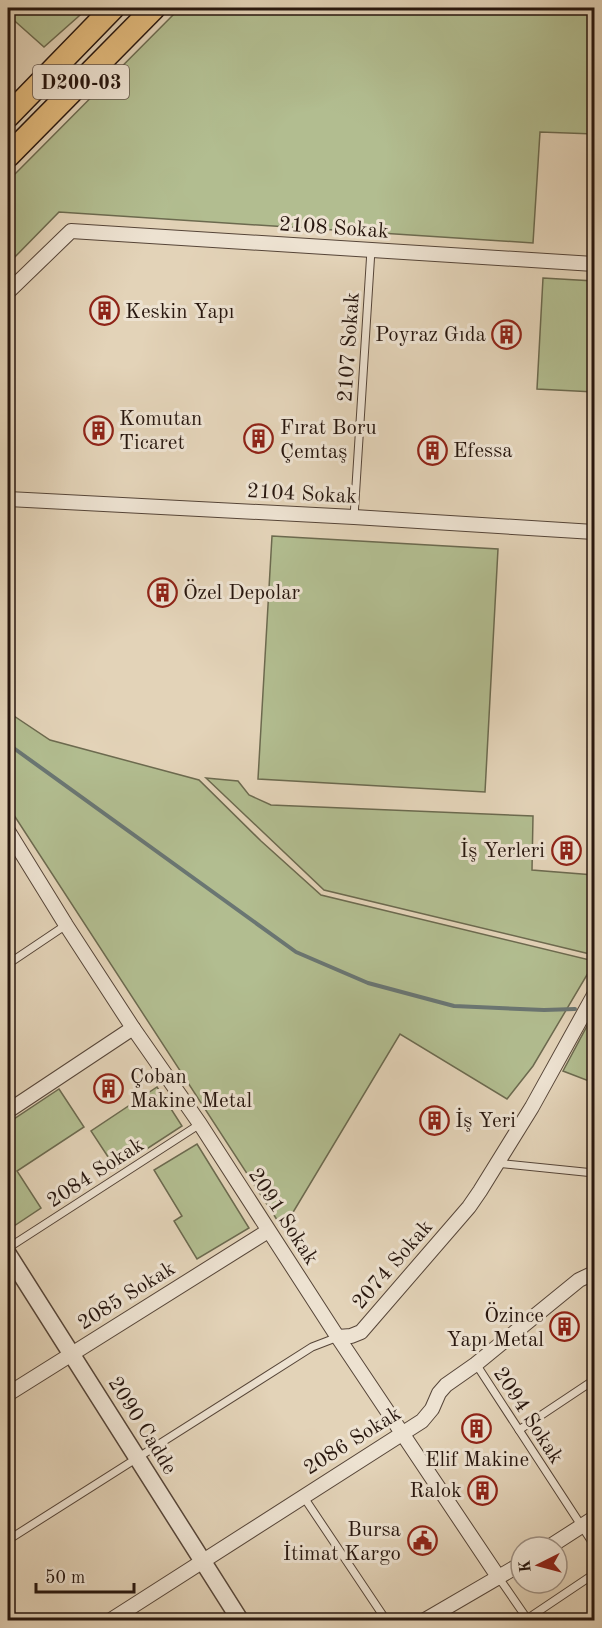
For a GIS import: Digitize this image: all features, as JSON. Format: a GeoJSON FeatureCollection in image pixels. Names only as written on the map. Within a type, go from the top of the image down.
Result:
{"type":"FeatureCollection","features":[{"type":"Feature","properties":{"kind":"highway","name":"D200-03"},"geometry":{"type":"LineString","coordinates":[[8,116],[113,8]]}},
{"type":"Feature","properties":{"kind":"highway","name":"D200-03"},"geometry":{"type":"LineString","coordinates":[[8,156],[154,8]]}},
{"type":"Feature","properties":{"kind":"street","name":"2108 Sokak"},"geometry":{"type":"LineString","coordinates":[[8,292],[71,231],[594,264]]}},
{"type":"Feature","properties":{"kind":"street","name":"2104 Sokak"},"geometry":{"type":"LineString","coordinates":[[8,499],[594,532]]}},
{"type":"Feature","properties":{"kind":"street","name":"2091 Sokak"},"geometry":{"type":"LineString","coordinates":[[8,831],[133,1028],[200,1124],[338,1337],[499,1578]]}},
{"type":"Feature","properties":{"kind":"street","name":"2074 Sokak"},"geometry":{"type":"LineString","coordinates":[[338,1337],[361,1332],[469,1206],[532,1107],[594,995]]}},
{"type":"Feature","properties":{"kind":"street"},"geometry":{"type":"LineString","coordinates":[[8,1111],[133,1028]]}},
{"type":"Feature","properties":{"kind":"street","name":"2085 Sokak"},"geometry":{"type":"LineString","coordinates":[[8,1394],[268,1230]]}},
{"type":"Feature","properties":{"kind":"street","name":"2090 Cadde"},"geometry":{"type":"LineString","coordinates":[[8,1254],[240,1620]]}},
{"type":"Feature","properties":{"kind":"street","name":"2086 Sokak"},"geometry":{"type":"LineString","coordinates":[[111,1620],[422,1421],[432,1409],[442,1389],[579,1280],[594,1273]]}},
{"type":"Feature","properties":{"kind":"street"},"geometry":{"type":"LineString","coordinates":[[568,1535],[594,1518]]}},
{"type":"Feature","properties":{"kind":"street"},"geometry":{"type":"LineString","coordinates":[[426,1620],[509,1572]]}},
{"type":"Feature","properties":{"kind":"street"},"geometry":{"type":"LineString","coordinates":[[8,1615],[11,1620]]}},
{"type":"Feature","properties":{"kind":"lane","name":"2107 Sokak"},"geometry":{"type":"LineString","coordinates":[[354,517],[371,250]]}},
{"type":"Feature","properties":{"kind":"lane"},"geometry":{"type":"LineString","coordinates":[[8,964],[66,925]]}},
{"type":"Feature","properties":{"kind":"lane","name":"2084 Sokak"},"geometry":{"type":"LineString","coordinates":[[8,1248],[200,1124]]}},
{"type":"Feature","properties":{"kind":"lane"},"geometry":{"type":"LineString","coordinates":[[496,1163],[594,1173]]}},
{"type":"Feature","properties":{"kind":"lane","name":"2074 Sokak"},"geometry":{"type":"LineString","coordinates":[[8,1540],[312,1347],[338,1337]]}},
{"type":"Feature","properties":{"kind":"lane","name":"2094 Sokak"},"geometry":{"type":"LineString","coordinates":[[476,1364],[594,1545]]}},
{"type":"Feature","properties":{"kind":"lane"},"geometry":{"type":"LineString","coordinates":[[519,1430],[593,1383]]}},
{"type":"Feature","properties":{"kind":"lane"},"geometry":{"type":"LineString","coordinates":[[303,1496],[386,1620]]}},
{"type":"Feature","properties":{"kind":"lane"},"geometry":{"type":"LineString","coordinates":[[528,1620],[594,1574]]}},
{"type":"Feature","properties":{"kind":"lane","name":"2091 Sokak"},"geometry":{"type":"LineString","coordinates":[[499,1578],[528,1620]]}},
{"type":"Feature","properties":{"kind":"green space"},"geometry":{"type":"Polygon","coordinates":[[[8,8],[88,8],[44,47],[8,15],[8,8]]]}},
{"type":"Feature","properties":{"kind":"green space"},"geometry":{"type":"Polygon","coordinates":[[[180,8],[594,8],[594,134],[540,132],[533,243],[59,212],[8,264],[8,181],[180,8]]]}},
{"type":"Feature","properties":{"kind":"green space"},"geometry":{"type":"Polygon","coordinates":[[[543,278],[594,281],[594,392],[537,389],[543,278]]]}},
{"type":"Feature","properties":{"kind":"green space"},"geometry":{"type":"Polygon","coordinates":[[[272,536],[498,549],[485,792],[258,779],[272,536]]]}},
{"type":"Feature","properties":{"kind":"green space"},"geometry":{"type":"Polygon","coordinates":[[[8,712],[50,740],[199,780],[261,841],[321,895],[594,961],[594,963],[533,1066],[507,1099],[400,1034],[283,1229],[8,806],[8,712]]]}},
{"type":"Feature","properties":{"kind":"green space"},"geometry":{"type":"Polygon","coordinates":[[[206,778],[238,781],[249,795],[271,805],[533,816],[532,870],[594,875],[594,955],[324,890],[206,778]]]}},
{"type":"Feature","properties":{"kind":"green space"},"geometry":{"type":"Polygon","coordinates":[[[594,1013],[594,1083],[563,1071],[594,1013]]]}},
{"type":"Feature","properties":{"kind":"green space"},"geometry":{"type":"Polygon","coordinates":[[[157,1087],[182,1126],[116,1169],[91,1131],[157,1087]]]}},
{"type":"Feature","properties":{"kind":"green space"},"geometry":{"type":"Polygon","coordinates":[[[59,1089],[84,1127],[17,1171],[41,1208],[14,1226],[8,1216],[8,1123],[59,1089]]]}},
{"type":"Feature","properties":{"kind":"green space"},"geometry":{"type":"Polygon","coordinates":[[[197,1144],[249,1228],[197,1259],[174,1221],[182,1216],[154,1170],[197,1144]]]}},
{"type":"Feature","properties":{"kind":"waterway"},"geometry":{"type":"LineString","coordinates":[[8,744],[296,952],[368,983],[454,1006],[575,1009]]}},
{"type":"Feature","properties":{"kind":"place","name":"Keskin Yapı"},"geometry":{"type":"Point","coordinates":[104,311]}},
{"type":"Feature","properties":{"kind":"place","name":"Poyraz Gıda"},"geometry":{"type":"Point","coordinates":[507,334]}},
{"type":"Feature","properties":{"kind":"place","name":"Komutan Ticaret"},"geometry":{"type":"Point","coordinates":[98,430]}},
{"type":"Feature","properties":{"kind":"place","name":"Fırat Boru Çemtaş"},"geometry":{"type":"Point","coordinates":[259,439]}},
{"type":"Feature","properties":{"kind":"place","name":"Efessa"},"geometry":{"type":"Point","coordinates":[432,450]}},
{"type":"Feature","properties":{"kind":"place","name":"Özel Depolar"},"geometry":{"type":"Point","coordinates":[162,592]}},
{"type":"Feature","properties":{"kind":"place","name":"İş Yerleri"},"geometry":{"type":"Point","coordinates":[566,850]}},
{"type":"Feature","properties":{"kind":"place","name":"Çoban Makine Metal"},"geometry":{"type":"Point","coordinates":[109,1088]}},
{"type":"Feature","properties":{"kind":"place","name":"İş Yeri"},"geometry":{"type":"Point","coordinates":[434,1120]}},
{"type":"Feature","properties":{"kind":"place","name":"Özince Yapı Metal"},"geometry":{"type":"Point","coordinates":[565,1327]}},
{"type":"Feature","properties":{"kind":"place","name":"Elif Makine"},"geometry":{"type":"Point","coordinates":[477,1428]}},
{"type":"Feature","properties":{"kind":"place","name":"Ralok"},"geometry":{"type":"Point","coordinates":[483,1490]}},
{"type":"Feature","properties":{"kind":"place","name":"Bursa İtimat Kargo"},"geometry":{"type":"Point","coordinates":[422,1541]}}]}
